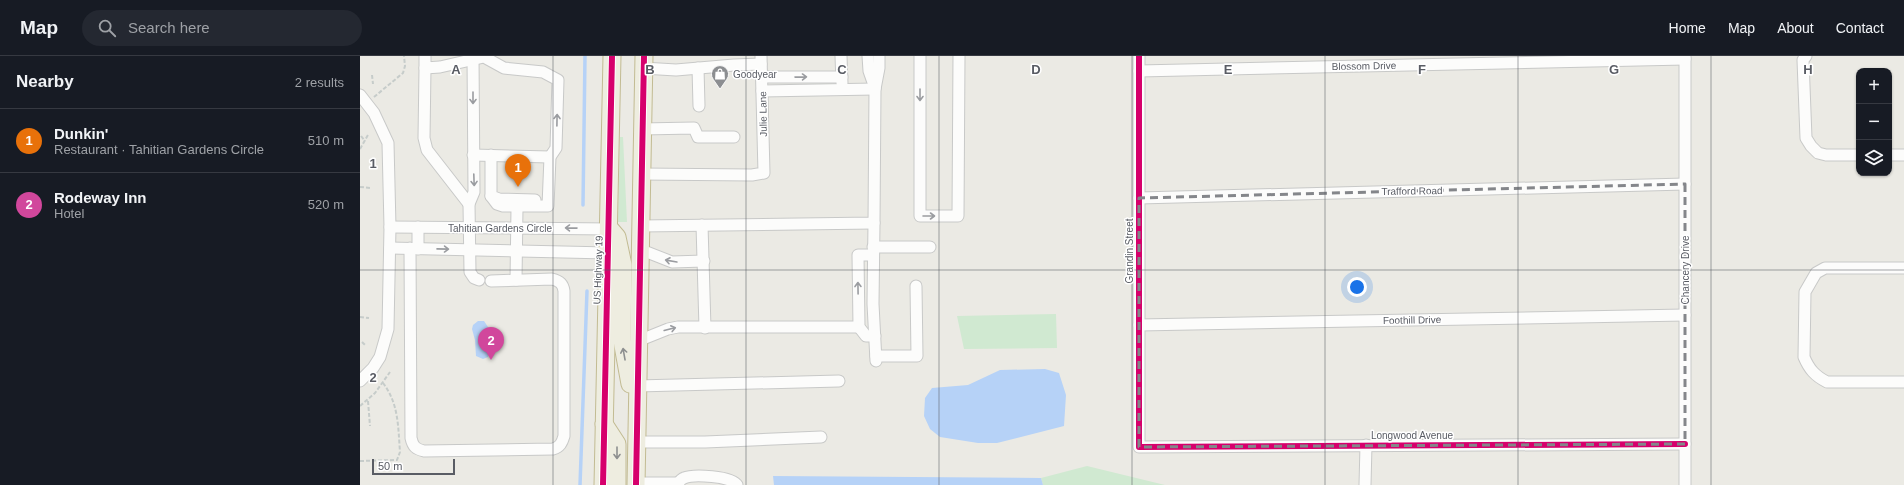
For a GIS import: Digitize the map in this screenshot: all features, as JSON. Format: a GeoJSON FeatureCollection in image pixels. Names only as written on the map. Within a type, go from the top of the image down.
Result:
{"type":"FeatureCollection","features":[{"type":"Feature","properties":{"kind":"highway","name":"US Highway 19"},"geometry":{"type":"LineString","coordinates":[[603,485],[608,253],[610,229],[612,56]]}},
{"type":"Feature","properties":{"kind":"highway"},"geometry":{"type":"LineString","coordinates":[[636,484],[636,419],[644,62]]}},
{"type":"Feature","properties":{"kind":"highway"},"geometry":{"type":"LineString","coordinates":[[610,229],[617,238],[623,265],[622,340],[636,419]]}},
{"type":"Feature","properties":{"kind":"highway"},"geometry":{"type":"LineString","coordinates":[[604,424],[617,444],[617,485]]}},
{"type":"Feature","properties":{"kind":"street"},"geometry":{"type":"LineString","coordinates":[[425,56],[424,138],[427,150],[469,204]]}},
{"type":"Feature","properties":{"kind":"street"},"geometry":{"type":"LineString","coordinates":[[841,56],[842,90]]}},
{"type":"Feature","properties":{"kind":"street"},"geometry":{"type":"LineString","coordinates":[[868,56],[869,71],[875,89]]}},
{"type":"Feature","properties":{"kind":"street"},"geometry":{"type":"LineString","coordinates":[[879,56],[879,68],[875,89],[873,251],[876,358],[917,356],[916,286]]}},
{"type":"Feature","properties":{"kind":"street"},"geometry":{"type":"LineString","coordinates":[[920,56],[920,216],[958,216],[959,56]]}},
{"type":"Feature","properties":{"kind":"street","name":"Grandin Street"},"geometry":{"type":"LineString","coordinates":[[1139,56],[1139,447]]}},
{"type":"Feature","properties":{"kind":"street"},"geometry":{"type":"LineString","coordinates":[[1806,56],[1803,60],[1806,138],[1818,153],[1826,155],[1856,155]]}},
{"type":"Feature","properties":{"kind":"street"},"geometry":{"type":"LineString","coordinates":[[425,68],[440,67],[473,58],[484,57],[504,68],[544,72],[558,80],[556,148],[550,157],[548,203]]}},
{"type":"Feature","properties":{"kind":"street"},"geometry":{"type":"LineString","coordinates":[[418,227],[414,248],[412,444],[417,449],[424,451],[553,449],[558,447],[562,443],[564,428],[563,285],[558,280],[552,279],[485,280],[474,278],[470,272],[469,204],[474,192],[473,58]]}},
{"type":"Feature","properties":{"kind":"street","name":"Blossom Drive"},"geometry":{"type":"LineString","coordinates":[[1139,71],[1685,58]]}},
{"type":"Feature","properties":{"kind":"street","name":"Chancery Drive"},"geometry":{"type":"LineString","coordinates":[[1685,58],[1685,485]]}},
{"type":"Feature","properties":{"kind":"street"},"geometry":{"type":"LineString","coordinates":[[644,62],[676,70],[761,60]]}},
{"type":"Feature","properties":{"kind":"street","name":"Julie Lane"},"geometry":{"type":"LineString","coordinates":[[641,174],[752,175],[764,173],[761,60]]}},
{"type":"Feature","properties":{"kind":"street"},"geometry":{"type":"LineString","coordinates":[[698,68],[699,106]]}},
{"type":"Feature","properties":{"kind":"street"},"geometry":{"type":"LineString","coordinates":[[762,77],[842,78]]}},
{"type":"Feature","properties":{"kind":"street"},"geometry":{"type":"LineString","coordinates":[[762,91],[875,89]]}},
{"type":"Feature","properties":{"kind":"street"},"geometry":{"type":"LineString","coordinates":[[360,381],[373,368],[380,357],[388,329],[390,248],[388,143],[379,122],[363,98]]}},
{"type":"Feature","properties":{"kind":"street"},"geometry":{"type":"LineString","coordinates":[[642,129],[694,128],[698,137],[734,137]]}},
{"type":"Feature","properties":{"kind":"street"},"geometry":{"type":"LineString","coordinates":[[473,155],[550,157]]}},
{"type":"Feature","properties":{"kind":"street"},"geometry":{"type":"LineString","coordinates":[[491,155],[491,196],[497,204],[516,208],[548,203]]}},
{"type":"Feature","properties":{"kind":"street"},"geometry":{"type":"LineString","coordinates":[[1892,155],[1904,155]]}},
{"type":"Feature","properties":{"kind":"street","name":"Trafford Road"},"geometry":{"type":"LineString","coordinates":[[1139,198],[1685,184]]}},
{"type":"Feature","properties":{"kind":"street"},"geometry":{"type":"LineString","coordinates":[[491,196],[499,200],[548,203]]}},
{"type":"Feature","properties":{"kind":"street"},"geometry":{"type":"LineString","coordinates":[[516,208],[516,280]]}},
{"type":"Feature","properties":{"kind":"street"},"geometry":{"type":"LineString","coordinates":[[640,226],[874,223]]}},
{"type":"Feature","properties":{"kind":"street"},"geometry":{"type":"LineString","coordinates":[[702,226],[705,328]]}},
{"type":"Feature","properties":{"kind":"street","name":"Tahitian Gardens Circle"},"geometry":{"type":"LineString","coordinates":[[390,227],[610,229]]}},
{"type":"Feature","properties":{"kind":"street"},"geometry":{"type":"LineString","coordinates":[[875,336],[866,336],[858,327],[858,255],[873,251],[930,247]]}},
{"type":"Feature","properties":{"kind":"street"},"geometry":{"type":"LineString","coordinates":[[390,248],[608,253]]}},
{"type":"Feature","properties":{"kind":"street"},"geometry":{"type":"LineString","coordinates":[[640,249],[672,262],[704,261]]}},
{"type":"Feature","properties":{"kind":"street"},"geometry":{"type":"LineString","coordinates":[[1904,268],[1825,268],[1816,274],[1805,292],[1804,357],[1808,366],[1816,376],[1827,382],[1904,382]]}},
{"type":"Feature","properties":{"kind":"street","name":"Foothill Drive"},"geometry":{"type":"LineString","coordinates":[[1139,325],[1685,315]]}},
{"type":"Feature","properties":{"kind":"street"},"geometry":{"type":"LineString","coordinates":[[638,341],[668,329],[678,327],[858,327]]}},
{"type":"Feature","properties":{"kind":"street"},"geometry":{"type":"LineString","coordinates":[[637,386],[839,381]]}},
{"type":"Feature","properties":{"kind":"street"},"geometry":{"type":"LineString","coordinates":[[636,442],[705,442],[821,437]]}},
{"type":"Feature","properties":{"kind":"street","name":"Longwood Avenue"},"geometry":{"type":"LineString","coordinates":[[1139,447],[1685,444]]}},
{"type":"Feature","properties":{"kind":"street"},"geometry":{"type":"LineString","coordinates":[[1365,485],[1366,445]]}},
{"type":"Feature","properties":{"kind":"street"},"geometry":{"type":"LineString","coordinates":[[636,484],[678,484],[682,478],[689,477],[732,479],[738,485]]}},
{"type":"Feature","properties":{"kind":"path"},"geometry":{"type":"LineString","coordinates":[[363,98],[403,73],[405,66],[404,56]]}},
{"type":"Feature","properties":{"kind":"path"},"geometry":{"type":"LineString","coordinates":[[372,75],[373,84]]}},
{"type":"Feature","properties":{"kind":"path"},"geometry":{"type":"LineString","coordinates":[[360,149],[368,135]]}},
{"type":"Feature","properties":{"kind":"path"},"geometry":{"type":"LineString","coordinates":[[361,136],[365,141]]}},
{"type":"Feature","properties":{"kind":"path"},"geometry":{"type":"LineString","coordinates":[[360,187],[372,188]]}},
{"type":"Feature","properties":{"kind":"path"},"geometry":{"type":"LineString","coordinates":[[360,317],[369,318]]}},
{"type":"Feature","properties":{"kind":"path"},"geometry":{"type":"LineString","coordinates":[[362,342],[366,346]]}},
{"type":"Feature","properties":{"kind":"path"},"geometry":{"type":"LineString","coordinates":[[360,406],[368,400],[383,383],[390,372]]}},
{"type":"Feature","properties":{"kind":"path"},"geometry":{"type":"LineString","coordinates":[[360,461],[398,458],[400,452],[397,414],[391,395],[383,383]]}},
{"type":"Feature","properties":{"kind":"path"},"geometry":{"type":"LineString","coordinates":[[368,400],[370,426]]}},
{"type":"Feature","properties":{"kind":"highlighted area"},"geometry":{"type":"Polygon","coordinates":[[[1685,184],[1685,444],[1139,447],[1139,198],[1685,184]]]}},
{"type":"Feature","properties":{"kind":"green space"},"geometry":{"type":"Polygon","coordinates":[[[620,137],[623,137],[627,222],[618,222],[620,137]]]}},
{"type":"Feature","properties":{"kind":"green space"},"geometry":{"type":"Polygon","coordinates":[[[1056,314],[1057,348],[964,349],[957,316],[1056,314]]]}},
{"type":"Feature","properties":{"kind":"green space"},"geometry":{"type":"Polygon","coordinates":[[[1087,466],[1165,485],[1043,485],[1041,478],[1087,466]]]}},
{"type":"Feature","properties":{"kind":"water"},"geometry":{"type":"Polygon","coordinates":[[[478,321],[484,321],[488,327],[484,342],[489,353],[488,357],[483,359],[476,356],[475,340],[472,329],[473,325],[478,321]]]}},
{"type":"Feature","properties":{"kind":"water"},"geometry":{"type":"Polygon","coordinates":[[[1045,369],[1059,373],[1066,395],[1064,426],[997,443],[978,443],[940,437],[930,429],[924,416],[925,398],[932,388],[968,385],[1000,370],[1045,369]]]}},
{"type":"Feature","properties":{"kind":"water"},"geometry":{"type":"Polygon","coordinates":[[[773,476],[1041,478],[1043,485],[774,485],[773,476]]]}},
{"type":"Feature","properties":{"kind":"waterway"},"geometry":{"type":"LineString","coordinates":[[583,205],[585,56]]}},
{"type":"Feature","properties":{"kind":"waterway"},"geometry":{"type":"LineString","coordinates":[[580,485],[587,291]]}},
{"type":"Feature","properties":{"kind":"cycle path"},"geometry":{"type":"LineString","coordinates":[[603,485],[612,56]]}},
{"type":"Feature","properties":{"kind":"cycle path"},"geometry":{"type":"LineString","coordinates":[[636,485],[644,56]]}},
{"type":"Feature","properties":{"kind":"cycle path"},"geometry":{"type":"LineString","coordinates":[[1139,56],[1139,447],[1685,444]]}},
{"type":"Feature","properties":{"kind":"place","name":"Goodyear"},"geometry":{"type":"Point","coordinates":[720,89]}},
{"type":"Feature","properties":{"kind":"place","name":"Dunkin'"},"geometry":{"type":"Point","coordinates":[518,187]}},
{"type":"Feature","properties":{"kind":"place","name":"Rodeway Inn"},"geometry":{"type":"Point","coordinates":[491,360]}}]}
